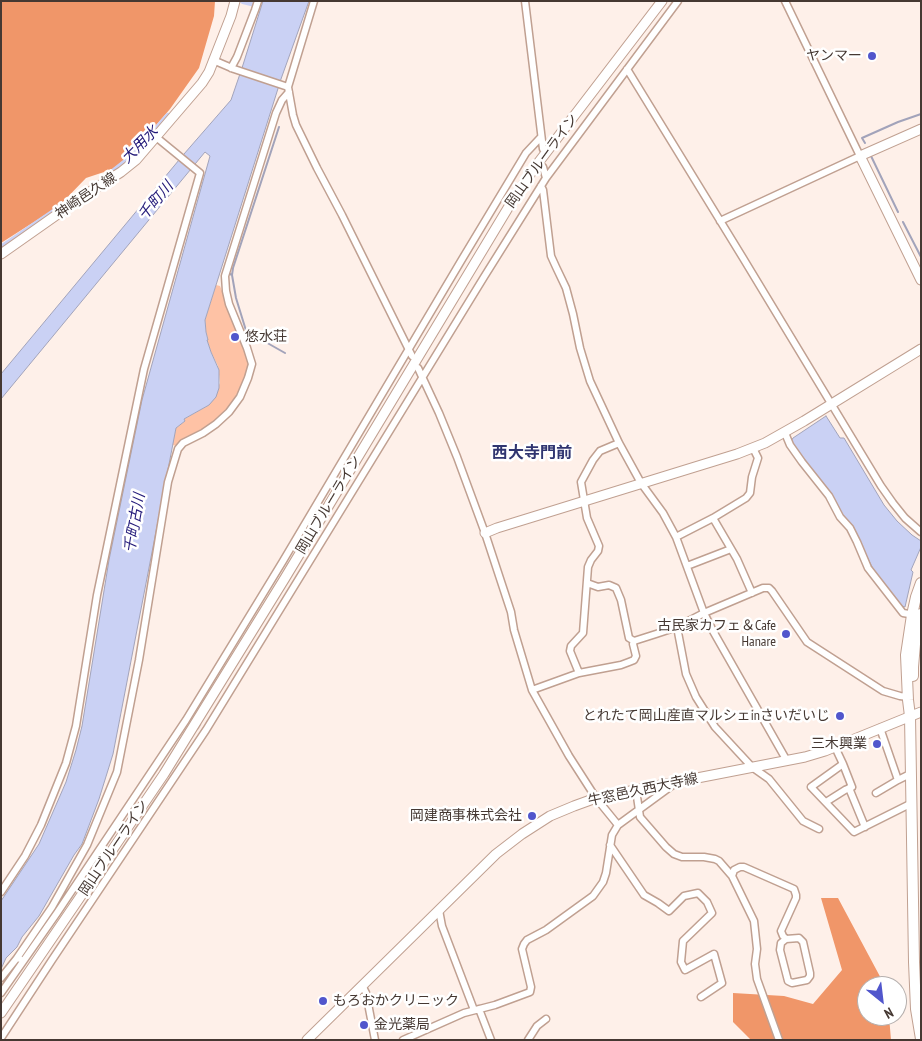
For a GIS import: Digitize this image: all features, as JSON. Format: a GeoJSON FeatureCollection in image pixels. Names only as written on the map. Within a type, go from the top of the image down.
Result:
{"type":"FeatureCollection","features":[{"type":"Feature","properties":{"kind":"main road","name":"神崎邑久線"},"geometry":{"type":"LineString","coordinates":[[1,254],[136,160],[202,84],[209,72],[235,1]]}},
{"type":"Feature","properties":{"kind":"main road","name":"岡山ブルーライン"},"geometry":{"type":"LineString","coordinates":[[1,1013],[164,774],[255,628],[514,198],[535,167],[662,1]]}},
{"type":"Feature","properties":{"kind":"main road"},"geometry":{"type":"LineString","coordinates":[[921,129],[860,156],[921,280]]}},
{"type":"Feature","properties":{"kind":"main road"},"geometry":{"type":"LineString","coordinates":[[484,533],[753,448],[785,433],[921,349]]}},
{"type":"Feature","properties":{"kind":"main road"},"geometry":{"type":"LineString","coordinates":[[910,716],[914,697],[913,667],[919,615],[916,597],[921,583]]}},
{"type":"Feature","properties":{"kind":"main road"},"geometry":{"type":"LineString","coordinates":[[919,615],[906,655],[910,716],[910,804],[916,898],[916,1009],[921,1038]]}},
{"type":"Feature","properties":{"kind":"main road","name":"牛窓邑久西大寺線"},"geometry":{"type":"LineString","coordinates":[[307,1040],[496,854],[550,816],[596,798],[805,757],[835,747],[921,712]]}},
{"type":"Feature","properties":{"kind":"street"},"geometry":{"type":"LineString","coordinates":[[233,68],[258,1]]}},
{"type":"Feature","properties":{"kind":"street"},"geometry":{"type":"LineString","coordinates":[[1,993],[87,845],[117,772],[139,660],[168,482],[178,448],[183,443],[216,424],[230,412],[240,397],[248,378],[252,364],[226,291],[225,276],[276,113],[288,89],[314,1]]}},
{"type":"Feature","properties":{"kind":"street"},"geometry":{"type":"LineString","coordinates":[[524,1],[543,149]]}},
{"type":"Feature","properties":{"kind":"street"},"geometry":{"type":"LineString","coordinates":[[1,1038],[203,728],[299,571],[546,178],[678,1]]}},
{"type":"Feature","properties":{"kind":"street"},"geometry":{"type":"LineString","coordinates":[[720,221],[860,156],[785,1]]}},
{"type":"Feature","properties":{"kind":"street"},"geometry":{"type":"LineString","coordinates":[[213,60],[280,84],[288,89],[296,125],[412,356]]}},
{"type":"Feature","properties":{"kind":"street"},"geometry":{"type":"LineString","coordinates":[[627,69],[892,503],[921,532]]}},
{"type":"Feature","properties":{"kind":"street"},"geometry":{"type":"LineString","coordinates":[[1,892],[25,856],[42,825],[66,763],[76,726],[97,595],[144,369],[200,174],[156,137]]}},
{"type":"Feature","properties":{"kind":"street"},"geometry":{"type":"LineString","coordinates":[[1,978],[20,959],[57,914],[188,721],[285,562],[408,349],[526,153],[541,137]]}},
{"type":"Feature","properties":{"kind":"street"},"geometry":{"type":"LineString","coordinates":[[543,167],[546,178]]}},
{"type":"Feature","properties":{"kind":"street"},"geometry":{"type":"LineString","coordinates":[[541,186],[552,256],[566,288],[574,314],[580,348],[590,381],[619,443],[641,483],[663,513],[676,536],[704,613],[713,631],[787,760]]}},
{"type":"Feature","properties":{"kind":"street"},"geometry":{"type":"LineString","coordinates":[[418,368],[440,413],[484,533],[510,612],[532,690],[596,798],[618,825]]}},
{"type":"Feature","properties":{"kind":"street"},"geometry":{"type":"LineString","coordinates":[[785,433],[790,445],[829,496],[840,517],[850,528],[868,568],[902,612],[919,615]]}},
{"type":"Feature","properties":{"kind":"street"},"geometry":{"type":"LineString","coordinates":[[579,673],[570,651],[571,646],[583,633],[588,567],[599,546],[587,518],[581,482],[600,451],[619,443]]}},
{"type":"Feature","properties":{"kind":"street"},"geometry":{"type":"LineString","coordinates":[[676,536],[713,518],[746,498],[750,493],[752,476],[758,458],[753,448]]}},
{"type":"Feature","properties":{"kind":"street"},"geometry":{"type":"LineString","coordinates":[[713,518],[731,549],[752,593]]}},
{"type":"Feature","properties":{"kind":"street"},"geometry":{"type":"LineString","coordinates":[[687,566],[731,549]]}},
{"type":"Feature","properties":{"kind":"street"},"geometry":{"type":"LineString","coordinates":[[587,583],[598,586],[609,585],[616,588],[621,600],[630,638],[634,641]]}},
{"type":"Feature","properties":{"kind":"street"},"geometry":{"type":"LineString","coordinates":[[634,641],[677,627],[704,613],[763,588],[768,588],[807,642],[883,692],[908,697]]}},
{"type":"Feature","properties":{"kind":"street"},"geometry":{"type":"LineString","coordinates":[[677,627],[686,674],[705,713],[715,727],[752,767],[769,779],[803,821],[820,829]]}},
{"type":"Feature","properties":{"kind":"street"},"geometry":{"type":"LineString","coordinates":[[532,690],[579,673],[620,666],[634,660],[636,656],[632,644],[634,641]]}},
{"type":"Feature","properties":{"kind":"street"},"geometry":{"type":"LineString","coordinates":[[880,728],[898,780]]}},
{"type":"Feature","properties":{"kind":"street"},"geometry":{"type":"LineString","coordinates":[[826,802],[852,787],[835,747]]}},
{"type":"Feature","properties":{"kind":"street"},"geometry":{"type":"LineString","coordinates":[[842,764],[811,787],[854,832],[910,804]]}},
{"type":"Feature","properties":{"kind":"street"},"geometry":{"type":"LineString","coordinates":[[876,793],[910,774]]}},
{"type":"Feature","properties":{"kind":"street"},"geometry":{"type":"LineString","coordinates":[[403,1040],[476,1009],[496,1005],[530,992],[531,987],[522,949],[524,944],[527,940],[546,930],[593,896],[603,882],[612,835],[618,825],[677,781]]}},
{"type":"Feature","properties":{"kind":"street"},"geometry":{"type":"LineString","coordinates":[[848,788],[865,826]]}},
{"type":"Feature","properties":{"kind":"street"},"geometry":{"type":"LineString","coordinates":[[636,790],[640,817],[666,847],[674,854],[682,857],[716,859],[720,861],[732,876],[754,920],[757,949],[757,979],[779,1040]]}},
{"type":"Feature","properties":{"kind":"street"},"geometry":{"type":"LineString","coordinates":[[610,845],[644,895],[670,911],[684,896],[698,894],[707,902],[712,913],[683,941],[681,962],[685,970],[714,954],[722,983],[701,998]]}},
{"type":"Feature","properties":{"kind":"street"},"geometry":{"type":"LineString","coordinates":[[732,876],[734,870],[744,867],[794,889],[796,898],[781,931],[786,939]]}},
{"type":"Feature","properties":{"kind":"street"},"geometry":{"type":"LineString","coordinates":[[439,910],[442,926],[476,1009],[491,1040]]}},
{"type":"Feature","properties":{"kind":"street"},"geometry":{"type":"LineString","coordinates":[[799,938],[803,942],[810,973],[807,980],[788,982],[780,946],[781,942],[786,939],[799,938]]}},
{"type":"Feature","properties":{"kind":"street"},"geometry":{"type":"LineString","coordinates":[[362,985],[366,993],[376,1040]]}},
{"type":"Feature","properties":{"kind":"street"},"geometry":{"type":"LineString","coordinates":[[528,1040],[537,1026],[546,1018]]}},
{"type":"Feature","properties":{"kind":"shaded area"},"geometry":{"type":"Polygon","coordinates":[[[1,1],[215,1],[214,16],[199,68],[170,109],[132,153],[113,169],[86,178],[59,206],[1,243],[1,1]]]}},
{"type":"Feature","properties":{"kind":"shaded area"},"geometry":{"type":"Polygon","coordinates":[[[216,285],[220,286],[244,346],[249,365],[240,388],[224,412],[204,428],[181,440],[177,446],[172,445],[176,428],[185,421],[184,419],[209,405],[220,383],[218,366],[207,340],[205,320],[216,285]]]}},
{"type":"Feature","properties":{"kind":"shaded area"},"geometry":{"type":"Polygon","coordinates":[[[821,898],[838,898],[880,976],[857,976],[857,1026],[890,1026],[891,1040],[751,1040],[733,1022],[733,993],[784,996],[813,1004],[842,970],[821,898]]]}},
{"type":"Feature","properties":{"kind":"water"},"geometry":{"type":"Polygon","coordinates":[[[263,1],[309,1],[281,79],[205,320],[207,340],[219,370],[219,388],[216,397],[209,405],[184,419],[185,421],[176,428],[113,754],[99,799],[82,844],[39,916],[22,937],[17,947],[6,958],[1,969],[1,901],[39,844],[66,782],[76,750],[82,726],[109,560],[142,400],[210,156],[205,152],[1,399],[1,374],[231,100],[263,1]]]}},
{"type":"Feature","properties":{"kind":"water"},"geometry":{"type":"Polygon","coordinates":[[[826,416],[840,438],[844,438],[884,505],[897,521],[921,541],[921,547],[911,570],[913,572],[905,607],[902,606],[873,569],[852,527],[791,441],[826,416]]]}},
{"type":"Feature","properties":{"kind":"waterway"},"geometry":{"type":"LineString","coordinates":[[243,1],[255,4]]}},
{"type":"Feature","properties":{"kind":"waterway"},"geometry":{"type":"LineString","coordinates":[[865,143],[862,138],[921,114]]}},
{"type":"Feature","properties":{"kind":"waterway","name":"大用水"},"geometry":{"type":"LineString","coordinates":[[110,174],[133,156],[168,116]]}},
{"type":"Feature","properties":{"kind":"waterway"},"geometry":{"type":"LineString","coordinates":[[232,275],[279,127]]}},
{"type":"Feature","properties":{"kind":"waterway"},"geometry":{"type":"LineString","coordinates":[[871,156],[898,212]]}},
{"type":"Feature","properties":{"kind":"waterway","name":"大用水"},"geometry":{"type":"LineString","coordinates":[[1,248],[58,209]]}},
{"type":"Feature","properties":{"kind":"waterway"},"geometry":{"type":"LineString","coordinates":[[903,222],[921,257]]}},
{"type":"Feature","properties":{"kind":"waterway"},"geometry":{"type":"LineString","coordinates":[[228,273],[232,275],[236,298],[248,337],[255,336],[285,353]]}},
{"type":"Feature","properties":{"kind":"tunnel"},"geometry":{"type":"LineString","coordinates":[[287,564],[296,569]]}},
{"type":"Feature","properties":{"kind":"tunnel"},"geometry":{"type":"LineString","coordinates":[[191,722],[200,727]]}},
{"type":"Feature","properties":{"kind":"place","name":"ヤンマー"},"geometry":{"type":"Point","coordinates":[872,56]}},
{"type":"Feature","properties":{"kind":"place","name":"悠水荘"},"geometry":{"type":"Point","coordinates":[235,337]}},
{"type":"Feature","properties":{"kind":"place","name":"古民家カフェ＆Cafe Hanare"},"geometry":{"type":"Point","coordinates":[786,634]}},
{"type":"Feature","properties":{"kind":"place","name":"とれたて岡山産直マルシェinさいだいじ"},"geometry":{"type":"Point","coordinates":[840,716]}},
{"type":"Feature","properties":{"kind":"place","name":"三木興業"},"geometry":{"type":"Point","coordinates":[877,744]}},
{"type":"Feature","properties":{"kind":"place","name":"岡建商事株式会社"},"geometry":{"type":"Point","coordinates":[532,816]}},
{"type":"Feature","properties":{"kind":"place","name":"もろおかクリニック"},"geometry":{"type":"Point","coordinates":[323,1001]}},
{"type":"Feature","properties":{"kind":"place","name":"金光薬局"},"geometry":{"type":"Point","coordinates":[364,1025]}},
{"type":"Feature","properties":{"kind":"district","name":"西大寺門前"},"geometry":{"type":"Point","coordinates":[532,453]}},
{"type":"Feature","properties":{"kind":"water label","name":"千町川"},"geometry":{"type":"Point","coordinates":[156,201]}},
{"type":"Feature","properties":{"kind":"water label","name":"千町古川"},"geometry":{"type":"Point","coordinates":[135,523]}}]}
